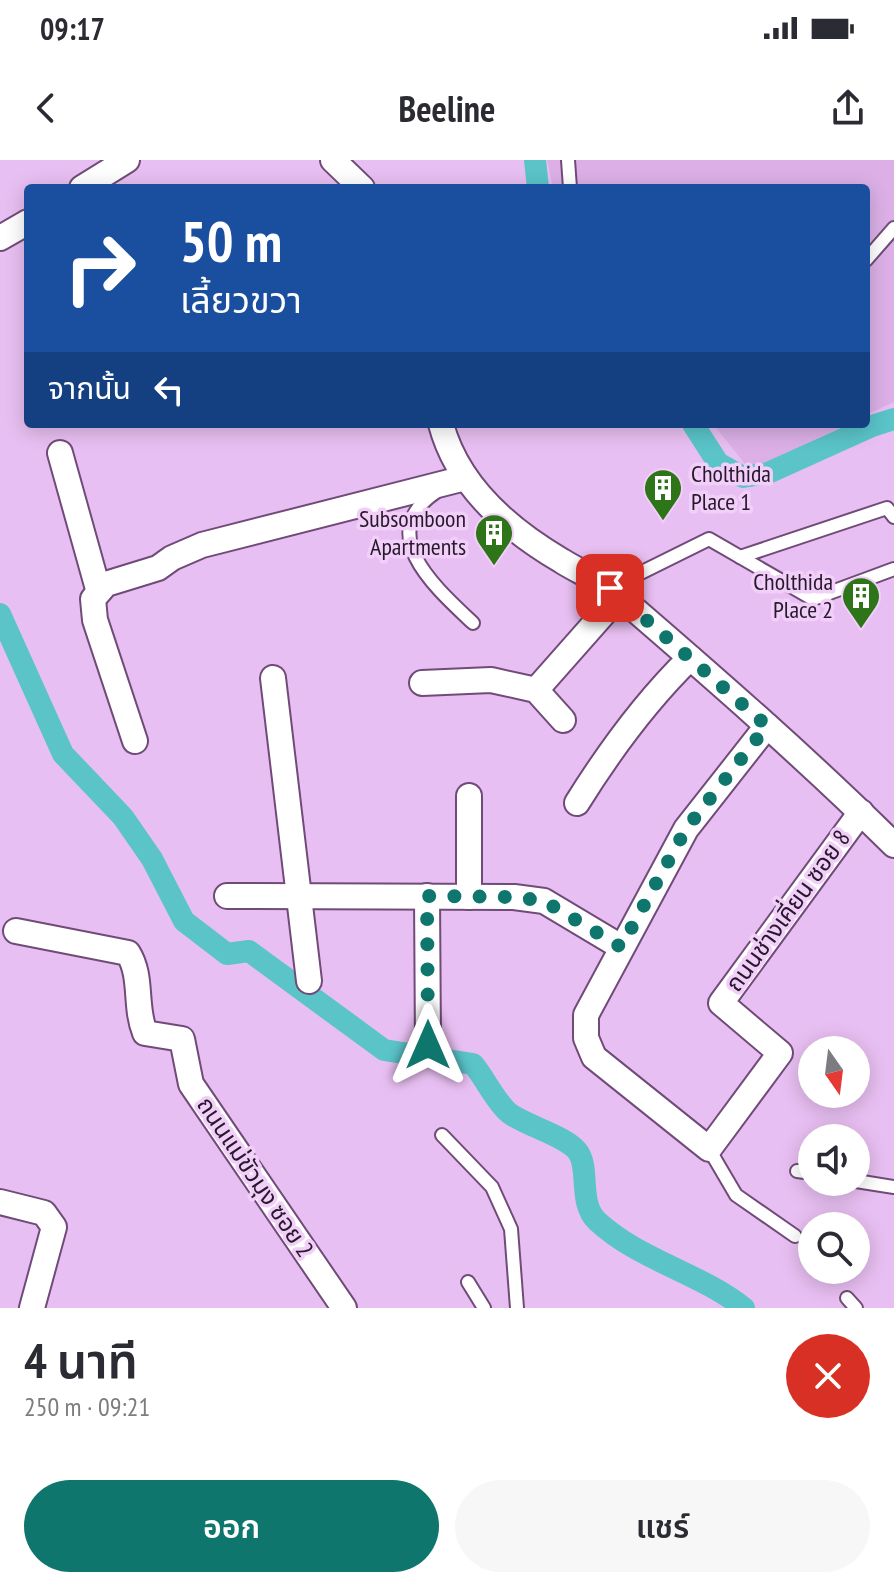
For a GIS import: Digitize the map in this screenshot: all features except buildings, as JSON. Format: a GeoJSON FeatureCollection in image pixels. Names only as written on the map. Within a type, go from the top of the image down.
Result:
{"type":"FeatureCollection","features":[{"type":"Feature","properties":{"kind":"street"},"geometry":{"type":"LineString","coordinates":[[88,184],[127,160]]}},
{"type":"Feature","properties":{"kind":"street"},"geometry":{"type":"LineString","coordinates":[[333,160],[358,184]]}},
{"type":"Feature","properties":{"kind":"street"},"geometry":{"type":"LineString","coordinates":[[0,238],[24,224]]}},
{"type":"Feature","properties":{"kind":"street"},"geometry":{"type":"LineString","coordinates":[[442,428],[453,461],[465,478],[517,530],[559,560],[615,592],[767,726],[894,845]]}},
{"type":"Feature","properties":{"kind":"street"},"geometry":{"type":"LineString","coordinates":[[60,453],[98,589]]}},
{"type":"Feature","properties":{"kind":"street"},"geometry":{"type":"LineString","coordinates":[[135,741],[95,620],[93,599],[98,589],[126,576],[158,568],[202,545],[465,478]]}},
{"type":"Feature","properties":{"kind":"street"},"geometry":{"type":"LineString","coordinates":[[536,690],[615,592]]}},
{"type":"Feature","properties":{"kind":"street"},"geometry":{"type":"LineString","coordinates":[[577,803],[627,727],[655,691],[690,658]]}},
{"type":"Feature","properties":{"kind":"street"},"geometry":{"type":"LineString","coordinates":[[273,678],[309,981]]}},
{"type":"Feature","properties":{"kind":"street"},"geometry":{"type":"LineString","coordinates":[[422,683],[491,680],[536,690],[563,720]]}},
{"type":"Feature","properties":{"kind":"street"},"geometry":{"type":"LineString","coordinates":[[709,1149],[594,1057],[586,1038],[586,1015],[686,829],[767,726]]}},
{"type":"Feature","properties":{"kind":"street"},"geometry":{"type":"LineString","coordinates":[[469,796],[469,897]]}},
{"type":"Feature","properties":{"kind":"street","name":"ถนนช่างเคี่ยน ซอย 8"},"geometry":{"type":"LineString","coordinates":[[709,1149],[780,1053],[721,1003],[861,812]]}},
{"type":"Feature","properties":{"kind":"street"},"geometry":{"type":"LineString","coordinates":[[227,896],[427,896],[544,901],[621,947]]}},
{"type":"Feature","properties":{"kind":"street"},"geometry":{"type":"LineString","coordinates":[[427,896],[428,1045]]}},
{"type":"Feature","properties":{"kind":"street","name":"ถนนแม่ขัวมุง ซอย 2"},"geometry":{"type":"LineString","coordinates":[[16,931],[128,953],[137,967],[137,1016],[145,1033],[182,1039],[191,1084],[344,1308]]}},
{"type":"Feature","properties":{"kind":"street"},"geometry":{"type":"LineString","coordinates":[[0,1202],[44,1213],[54,1227],[32,1308]]}},
{"type":"Feature","properties":{"kind":"lane"},"geometry":{"type":"LineString","coordinates":[[568,160],[570,184]]}},
{"type":"Feature","properties":{"kind":"lane"},"geometry":{"type":"LineString","coordinates":[[870,255],[894,228]]}},
{"type":"Feature","properties":{"kind":"lane"},"geometry":{"type":"LineString","coordinates":[[465,478],[419,504],[410,523],[412,550],[427,580],[473,623]]}},
{"type":"Feature","properties":{"kind":"lane"},"geometry":{"type":"LineString","coordinates":[[740,557],[887,508],[894,517]]}},
{"type":"Feature","properties":{"kind":"lane"},"geometry":{"type":"LineString","coordinates":[[615,592],[709,539],[813,599],[894,569]]}},
{"type":"Feature","properties":{"kind":"lane"},"geometry":{"type":"LineString","coordinates":[[442,1135],[492,1187],[511,1229],[517,1308]]}},
{"type":"Feature","properties":{"kind":"lane"},"geometry":{"type":"LineString","coordinates":[[709,1149],[736,1195],[795,1236]]}},
{"type":"Feature","properties":{"kind":"lane"},"geometry":{"type":"LineString","coordinates":[[870,1183],[894,1187]]}},
{"type":"Feature","properties":{"kind":"lane"},"geometry":{"type":"LineString","coordinates":[[468,1282],[484,1308]]}},
{"type":"Feature","properties":{"kind":"lane"},"geometry":{"type":"LineString","coordinates":[[847,1298],[856,1308]]}},
{"type":"Feature","properties":{"kind":"shaded area"},"geometry":{"type":"Polygon","coordinates":[[[547,160],[894,160],[894,402],[870,413],[870,184],[552,184],[547,160]]]}},
{"type":"Feature","properties":{"kind":"shaded area"},"geometry":{"type":"Polygon","coordinates":[[[716,428],[839,428],[750,470],[716,428]]]}},
{"type":"Feature","properties":{"kind":"waterway"},"geometry":{"type":"LineString","coordinates":[[535,160],[538,184]]}},
{"type":"Feature","properties":{"kind":"waterway"},"geometry":{"type":"LineString","coordinates":[[870,427],[894,419]]}},
{"type":"Feature","properties":{"kind":"waterway"},"geometry":{"type":"LineString","coordinates":[[696,428],[718,463],[743,477],[768,473],[868,428]]}},
{"type":"Feature","properties":{"kind":"waterway"},"geometry":{"type":"LineString","coordinates":[[0,614],[63,754],[123,817],[152,859],[184,921],[227,954],[249,951],[384,1050],[473,1064],[509,1113],[565,1141],[578,1152],[588,1205],[597,1221],[632,1246],[708,1285],[744,1308]]}},
{"type":"Feature","properties":{"kind":"place","name":"Cholthida Place 1"},"geometry":{"type":"Point","coordinates":[663,522]}},
{"type":"Feature","properties":{"kind":"place","name":"Subsomboon Apartments"},"geometry":{"type":"Point","coordinates":[494,567]}},
{"type":"Feature","properties":{"kind":"place","name":"Cholthida Place 2"},"geometry":{"type":"Point","coordinates":[861,630]}},
{"type":"Feature","properties":{"kind":"route"},"geometry":{"type":"LineString","coordinates":[[428,1045],[427,896],[514,897],[544,901],[621,947],[686,829],[767,726],[610,588]]}}]}
